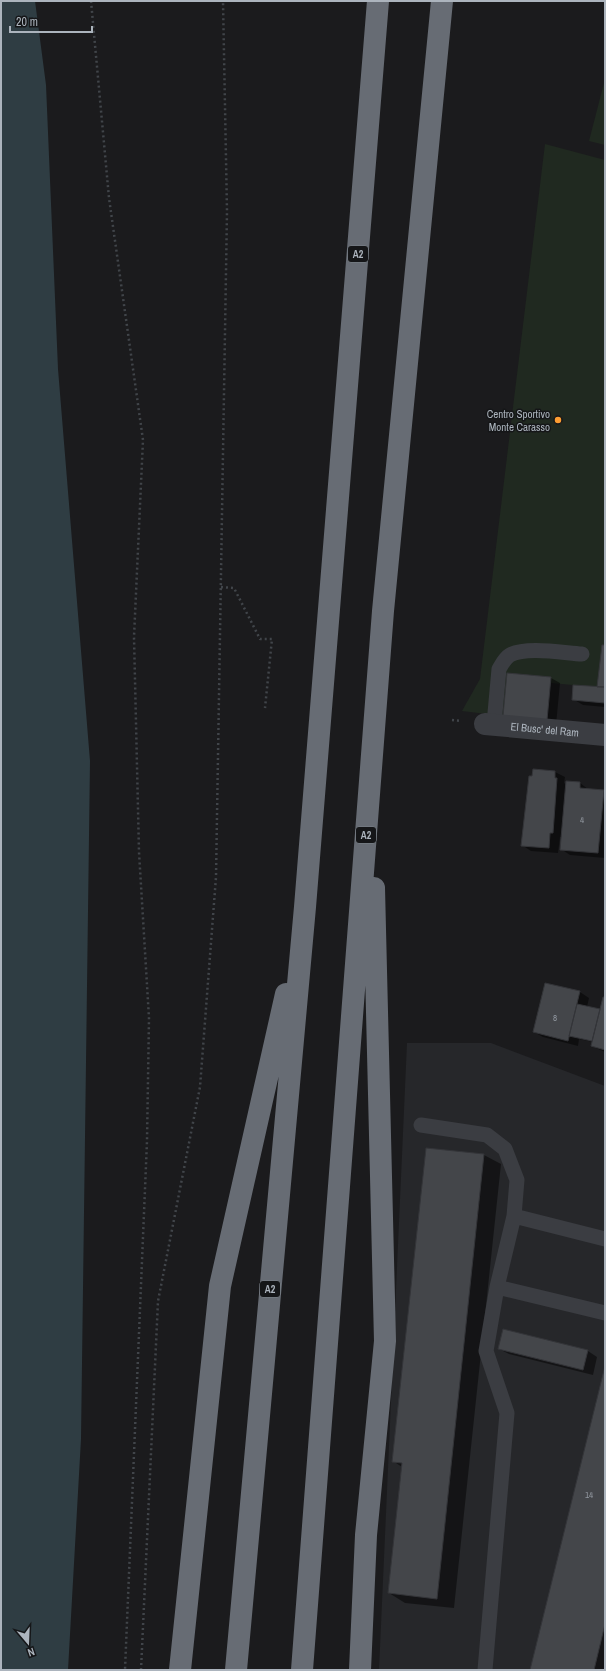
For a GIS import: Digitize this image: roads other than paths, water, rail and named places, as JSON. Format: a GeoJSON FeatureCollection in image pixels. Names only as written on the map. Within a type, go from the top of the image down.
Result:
{"type":"FeatureCollection","features":[{"type":"Feature","properties":{"kind":"highway","name":"A2"},"geometry":{"type":"LineString","coordinates":[[236,1670],[305,907],[378,1]]}},
{"type":"Feature","properties":{"kind":"highway","name":"A2"},"geometry":{"type":"LineString","coordinates":[[302,1670],[383,611],[442,1]]}},
{"type":"Feature","properties":{"kind":"highway"},"geometry":{"type":"LineString","coordinates":[[360,1670],[364,1577],[385,1341],[381,1126],[371,772]]}},
{"type":"Feature","properties":{"kind":"highway"},"geometry":{"type":"LineString","coordinates":[[180,1670],[190,1561],[220,1286],[305,907]]}},
{"type":"Feature","properties":{"kind":"street","name":"El Busc' del Ram"},"geometry":{"type":"LineString","coordinates":[[490,724],[605,735]]}},
{"type":"Feature","properties":{"kind":"lane"},"geometry":{"type":"LineString","coordinates":[[490,724],[499,669],[510,655],[527,651],[582,654]]}},
{"type":"Feature","properties":{"kind":"lane"},"geometry":{"type":"LineString","coordinates":[[421,1125],[487,1135],[505,1149],[517,1180],[514,1216],[497,1287],[486,1351],[507,1413],[485,1670]]}},
{"type":"Feature","properties":{"kind":"lane"},"geometry":{"type":"LineString","coordinates":[[514,1216],[605,1239]]}},
{"type":"Feature","properties":{"kind":"lane"},"geometry":{"type":"LineString","coordinates":[[497,1287],[605,1313]]}},
{"type":"Feature","properties":{"kind":"place","name":"Centro Sportivo Monte Carasso"},"geometry":{"type":"Point","coordinates":[558,420]}}]}
